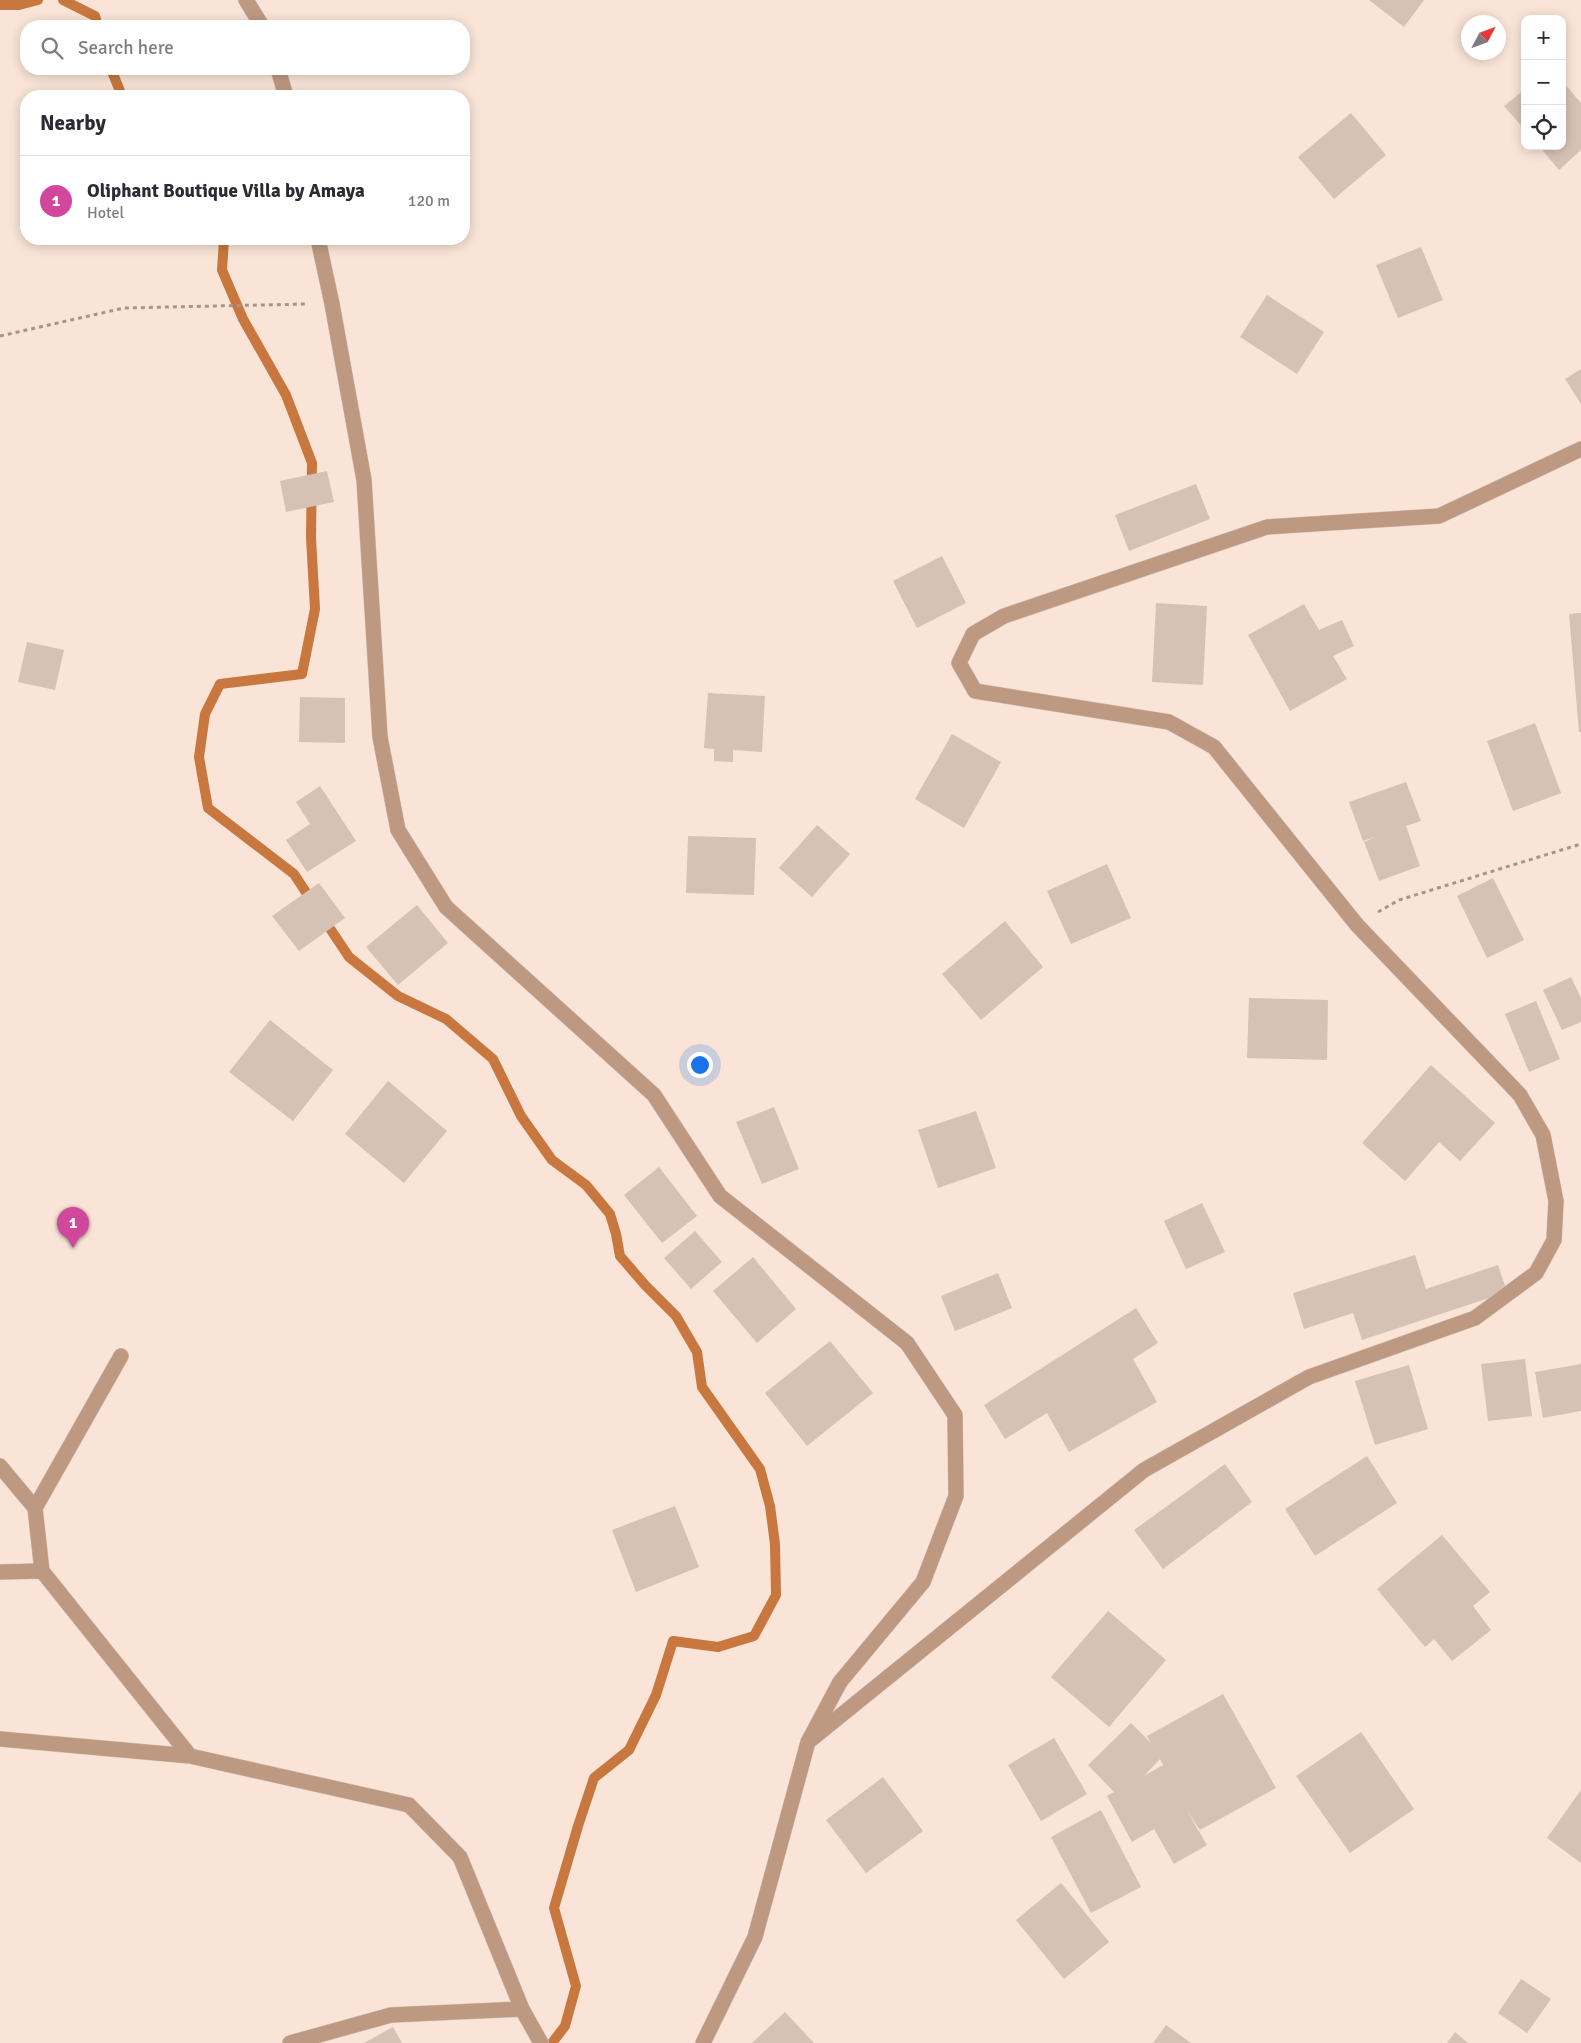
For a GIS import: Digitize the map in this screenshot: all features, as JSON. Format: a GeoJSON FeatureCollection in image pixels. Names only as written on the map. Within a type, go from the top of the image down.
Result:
{"type":"FeatureCollection","features":[{"type":"Feature","properties":{"kind":"street"},"geometry":{"type":"LineString","coordinates":[[246,0],[258,20]]}},
{"type":"Feature","properties":{"kind":"street"},"geometry":{"type":"LineString","coordinates":[[280,75],[284,90]]}},
{"type":"Feature","properties":{"kind":"street"},"geometry":{"type":"LineString","coordinates":[[319,245],[364,480],[380,737],[398,830],[446,907],[654,1095],[720,1196],[907,1343],[955,1415],[956,1496],[924,1582],[840,1682],[808,1742],[755,1938],[703,2043]]}},
{"type":"Feature","properties":{"kind":"street"},"geometry":{"type":"LineString","coordinates":[[808,1742],[1144,1470],[1309,1377],[1475,1318],[1536,1273],[1554,1240],[1556,1201],[1543,1135],[1520,1095],[1357,925],[1214,747],[1169,722],[974,691],[959,663],[973,634],[1004,616],[1267,527],[1439,516],[1581,449]]}},
{"type":"Feature","properties":{"kind":"street"},"geometry":{"type":"LineString","coordinates":[[35,1508],[121,1356]]}},
{"type":"Feature","properties":{"kind":"street"},"geometry":{"type":"LineString","coordinates":[[0,1466],[35,1508],[42,1571],[190,1756]]}},
{"type":"Feature","properties":{"kind":"street"},"geometry":{"type":"LineString","coordinates":[[0,1572],[42,1571]]}},
{"type":"Feature","properties":{"kind":"street"},"geometry":{"type":"LineString","coordinates":[[0,1739],[190,1756],[409,1805],[460,1857],[522,2009],[541,2043]]}},
{"type":"Feature","properties":{"kind":"street"},"geometry":{"type":"LineString","coordinates":[[290,2043],[391,2015],[522,2009]]}},
{"type":"Feature","properties":{"kind":"path"},"geometry":{"type":"LineString","coordinates":[[0,336],[124,308],[332,304]]}},
{"type":"Feature","properties":{"kind":"path"},"geometry":{"type":"LineString","coordinates":[[1357,925],[1399,900],[1581,844]]}},
{"type":"Feature","properties":{"kind":"building"},"geometry":{"type":"Polygon","coordinates":[[[1369,0],[1424,0],[1404,27],[1369,0]]]}},
{"type":"Feature","properties":{"kind":"building"},"geometry":{"type":"Polygon","coordinates":[[[1566,86],[1581,103],[1581,150],[1559,170],[1542,150],[1566,150],[1566,86]]]}},
{"type":"Feature","properties":{"kind":"building"},"geometry":{"type":"Polygon","coordinates":[[[1521,92],[1521,125],[1504,106],[1521,92]]]}},
{"type":"Feature","properties":{"kind":"building"},"geometry":{"type":"Polygon","coordinates":[[[1351,113],[1386,155],[1334,199],[1298,157],[1351,113]]]}},
{"type":"Feature","properties":{"kind":"building"},"geometry":{"type":"Polygon","coordinates":[[[1421,247],[1443,300],[1398,318],[1376,265],[1421,247]]]}},
{"type":"Feature","properties":{"kind":"building"},"geometry":{"type":"Polygon","coordinates":[[[1267,295],[1324,332],[1297,374],[1240,337],[1267,295]]]}},
{"type":"Feature","properties":{"kind":"building"},"geometry":{"type":"Polygon","coordinates":[[[1581,369],[1581,404],[1565,379],[1581,369]]]}},
{"type":"Feature","properties":{"kind":"building"},"geometry":{"type":"Polygon","coordinates":[[[327,471],[334,502],[286,512],[280,481],[327,471]]]}},
{"type":"Feature","properties":{"kind":"building"},"geometry":{"type":"Polygon","coordinates":[[[1196,484],[1210,519],[1129,551],[1115,515],[1196,484]]]}},
{"type":"Feature","properties":{"kind":"building"},"geometry":{"type":"Polygon","coordinates":[[[942,556],[966,603],[917,628],[893,581],[942,556]]]}},
{"type":"Feature","properties":{"kind":"building"},"geometry":{"type":"Polygon","coordinates":[[[1156,603],[1207,606],[1203,685],[1152,682],[1156,603]]]}},
{"type":"Feature","properties":{"kind":"building"},"geometry":{"type":"Polygon","coordinates":[[[1304,604],[1319,630],[1342,620],[1354,646],[1333,656],[1347,679],[1290,711],[1248,635],[1304,604]]]}},
{"type":"Feature","properties":{"kind":"building"},"geometry":{"type":"Polygon","coordinates":[[[1581,613],[1581,732],[1579,732],[1569,614],[1581,613]]]}},
{"type":"Feature","properties":{"kind":"building"},"geometry":{"type":"Polygon","coordinates":[[[27,642],[64,650],[55,690],[18,682],[27,642]]]}},
{"type":"Feature","properties":{"kind":"building"},"geometry":{"type":"Polygon","coordinates":[[[708,693],[765,696],[762,752],[733,750],[733,762],[714,761],[714,749],[704,748],[708,693]]]}},
{"type":"Feature","properties":{"kind":"building"},"geometry":{"type":"Polygon","coordinates":[[[300,697],[345,698],[345,743],[299,742],[300,697]]]}},
{"type":"Feature","properties":{"kind":"building"},"geometry":{"type":"Polygon","coordinates":[[[1535,723],[1561,793],[1513,811],[1487,741],[1535,723]]]}},
{"type":"Feature","properties":{"kind":"building"},"geometry":{"type":"Polygon","coordinates":[[[952,734],[1001,762],[964,828],[915,799],[952,734]]]}},
{"type":"Feature","properties":{"kind":"building"},"geometry":{"type":"Polygon","coordinates":[[[1406,782],[1421,821],[1406,826],[1420,866],[1379,881],[1364,842],[1375,837],[1363,841],[1349,802],[1406,782]]]}},
{"type":"Feature","properties":{"kind":"building"},"geometry":{"type":"Polygon","coordinates":[[[320,786],[356,841],[307,872],[286,840],[310,824],[296,802],[320,786]]]}},
{"type":"Feature","properties":{"kind":"building"},"geometry":{"type":"Polygon","coordinates":[[[817,825],[850,854],[812,897],[779,868],[817,825]]]}},
{"type":"Feature","properties":{"kind":"building"},"geometry":{"type":"Polygon","coordinates":[[[688,836],[756,838],[754,895],[686,893],[688,836]]]}},
{"type":"Feature","properties":{"kind":"building"},"geometry":{"type":"Polygon","coordinates":[[[1107,864],[1131,918],[1071,944],[1047,891],[1107,864]]]}},
{"type":"Feature","properties":{"kind":"building"},"geometry":{"type":"Polygon","coordinates":[[[1493,878],[1524,940],[1487,958],[1457,896],[1493,878]]]}},
{"type":"Feature","properties":{"kind":"building"},"geometry":{"type":"Polygon","coordinates":[[[319,883],[345,918],[299,951],[272,916],[319,883]]]}},
{"type":"Feature","properties":{"kind":"building"},"geometry":{"type":"Polygon","coordinates":[[[417,905],[448,943],[398,985],[366,947],[417,905]]]}},
{"type":"Feature","properties":{"kind":"building"},"geometry":{"type":"Polygon","coordinates":[[[1005,921],[1043,967],[981,1020],[942,974],[1005,921]]]}},
{"type":"Feature","properties":{"kind":"building"},"geometry":{"type":"Polygon","coordinates":[[[1571,977],[1581,998],[1581,1022],[1562,1030],[1543,990],[1571,977]]]}},
{"type":"Feature","properties":{"kind":"building"},"geometry":{"type":"Polygon","coordinates":[[[1249,998],[1328,1000],[1327,1060],[1247,1058],[1249,998]]]}},
{"type":"Feature","properties":{"kind":"building"},"geometry":{"type":"Polygon","coordinates":[[[1536,1001],[1560,1059],[1529,1072],[1505,1014],[1536,1001]]]}},
{"type":"Feature","properties":{"kind":"building"},"geometry":{"type":"Polygon","coordinates":[[[270,1020],[333,1070],[293,1121],[229,1072],[270,1020]]]}},
{"type":"Feature","properties":{"kind":"building"},"geometry":{"type":"Polygon","coordinates":[[[1431,1065],[1495,1123],[1460,1161],[1439,1142],[1405,1181],[1362,1143],[1431,1065]]]}},
{"type":"Feature","properties":{"kind":"building"},"geometry":{"type":"Polygon","coordinates":[[[388,1081],[447,1131],[404,1183],[345,1134],[388,1081]]]}},
{"type":"Feature","properties":{"kind":"building"},"geometry":{"type":"Polygon","coordinates":[[[774,1107],[799,1169],[762,1184],[736,1122],[774,1107]]]}},
{"type":"Feature","properties":{"kind":"building"},"geometry":{"type":"Polygon","coordinates":[[[976,1111],[996,1168],[938,1188],[918,1130],[976,1111]]]}},
{"type":"Feature","properties":{"kind":"building"},"geometry":{"type":"Polygon","coordinates":[[[659,1167],[697,1216],[662,1243],[624,1195],[659,1167]]]}},
{"type":"Feature","properties":{"kind":"building"},"geometry":{"type":"Polygon","coordinates":[[[1202,1203],[1225,1252],[1186,1269],[1164,1221],[1202,1203]]]}},
{"type":"Feature","properties":{"kind":"building"},"geometry":{"type":"Polygon","coordinates":[[[695,1231],[722,1262],[691,1289],[664,1258],[695,1231]]]}},
{"type":"Feature","properties":{"kind":"building"},"geometry":{"type":"Polygon","coordinates":[[[1415,1255],[1426,1289],[1498,1265],[1507,1292],[1362,1340],[1353,1313],[1304,1329],[1293,1293],[1415,1255]]]}},
{"type":"Feature","properties":{"kind":"building"},"geometry":{"type":"Polygon","coordinates":[[[753,1257],[796,1309],[757,1343],[713,1291],[753,1257]]]}},
{"type":"Feature","properties":{"kind":"building"},"geometry":{"type":"Polygon","coordinates":[[[998,1273],[1012,1308],[955,1331],[941,1296],[998,1273]]]}},
{"type":"Feature","properties":{"kind":"building"},"geometry":{"type":"Polygon","coordinates":[[[1136,1308],[1158,1343],[1133,1359],[1157,1402],[1069,1452],[1047,1413],[1005,1439],[984,1405],[1136,1308]]]}},
{"type":"Feature","properties":{"kind":"building"},"geometry":{"type":"Polygon","coordinates":[[[830,1341],[873,1393],[807,1446],[765,1393],[830,1341]]]}},
{"type":"Feature","properties":{"kind":"building"},"geometry":{"type":"Polygon","coordinates":[[[1525,1359],[1532,1416],[1488,1421],[1481,1364],[1525,1359]]]}},
{"type":"Feature","properties":{"kind":"building"},"geometry":{"type":"Polygon","coordinates":[[[1581,1364],[1581,1411],[1543,1418],[1535,1372],[1581,1364]]]}},
{"type":"Feature","properties":{"kind":"building"},"geometry":{"type":"Polygon","coordinates":[[[1409,1365],[1428,1429],[1375,1445],[1355,1381],[1409,1365]]]}},
{"type":"Feature","properties":{"kind":"building"},"geometry":{"type":"Polygon","coordinates":[[[1367,1456],[1397,1503],[1315,1556],[1285,1509],[1367,1456]]]}},
{"type":"Feature","properties":{"kind":"building"},"geometry":{"type":"Polygon","coordinates":[[[1225,1464],[1252,1502],[1163,1569],[1134,1530],[1225,1464]]]}},
{"type":"Feature","properties":{"kind":"building"},"geometry":{"type":"Polygon","coordinates":[[[675,1506],[699,1567],[636,1592],[612,1530],[675,1506]]]}},
{"type":"Feature","properties":{"kind":"building"},"geometry":{"type":"Polygon","coordinates":[[[1442,1535],[1490,1592],[1473,1606],[1491,1630],[1452,1661],[1434,1639],[1425,1647],[1377,1589],[1442,1535]]]}},
{"type":"Feature","properties":{"kind":"building"},"geometry":{"type":"Polygon","coordinates":[[[1108,1611],[1166,1660],[1109,1727],[1051,1677],[1108,1611]]]}},
{"type":"Feature","properties":{"kind":"building"},"geometry":{"type":"Polygon","coordinates":[[[1223,1694],[1276,1788],[1200,1830],[1187,1811],[1207,1845],[1174,1864],[1154,1829],[1132,1842],[1107,1796],[1114,1792],[1088,1765],[1131,1723],[1151,1743],[1147,1736],[1223,1694]],[[1160,1759],[1144,1776],[1163,1765],[1160,1759]]]}},
{"type":"Feature","properties":{"kind":"building"},"geometry":{"type":"Polygon","coordinates":[[[1361,1732],[1414,1809],[1350,1853],[1296,1776],[1361,1732]]]}},
{"type":"Feature","properties":{"kind":"building"},"geometry":{"type":"Polygon","coordinates":[[[1054,1738],[1087,1794],[1041,1821],[1008,1765],[1054,1738]]]}},
{"type":"Feature","properties":{"kind":"building"},"geometry":{"type":"Polygon","coordinates":[[[883,1777],[923,1831],[866,1873],[826,1820],[883,1777]]]}},
{"type":"Feature","properties":{"kind":"building"},"geometry":{"type":"Polygon","coordinates":[[[1581,1790],[1581,1863],[1547,1838],[1581,1790]]]}},
{"type":"Feature","properties":{"kind":"building"},"geometry":{"type":"Polygon","coordinates":[[[1101,1810],[1141,1887],[1091,1913],[1051,1837],[1101,1810]]]}},
{"type":"Feature","properties":{"kind":"building"},"geometry":{"type":"Polygon","coordinates":[[[1061,1883],[1109,1942],[1064,1979],[1016,1920],[1061,1883]]]}},
{"type":"Feature","properties":{"kind":"building"},"geometry":{"type":"Polygon","coordinates":[[[1521,1979],[1551,1999],[1527,2033],[1498,2013],[1521,1979]]]}},
{"type":"Feature","properties":{"kind":"building"},"geometry":{"type":"Polygon","coordinates":[[[785,2012],[814,2043],[752,2043],[785,2012]]]}},
{"type":"Feature","properties":{"kind":"building"},"geometry":{"type":"Polygon","coordinates":[[[1166,2025],[1191,2043],[1153,2043],[1166,2025]]]}},
{"type":"Feature","properties":{"kind":"building"},"geometry":{"type":"Polygon","coordinates":[[[393,2027],[402,2043],[364,2043],[393,2027]]]}},
{"type":"Feature","properties":{"kind":"building"},"geometry":{"type":"Polygon","coordinates":[[[1455,2032],[1468,2043],[1447,2043],[1455,2032]]]}},
{"type":"Feature","properties":{"kind":"waterway"},"geometry":{"type":"LineString","coordinates":[[0,5],[19,5],[38,0]]}},
{"type":"Feature","properties":{"kind":"waterway"},"geometry":{"type":"LineString","coordinates":[[63,0],[95,16],[96,20]]}},
{"type":"Feature","properties":{"kind":"waterway"},"geometry":{"type":"LineString","coordinates":[[113,75],[120,90]]}},
{"type":"Feature","properties":{"kind":"waterway"},"geometry":{"type":"LineString","coordinates":[[224,245],[222,270],[243,319],[286,395],[312,463],[311,538],[315,609],[302,674],[220,684],[205,714],[199,757],[208,808],[294,874],[313,903]]}},
{"type":"Feature","properties":{"kind":"waterway"},"geometry":{"type":"LineString","coordinates":[[323,918],[349,957],[398,996],[446,1019],[493,1059],[521,1116],[552,1160],[586,1185],[610,1214],[620,1256],[645,1285],[676,1316],[697,1352],[702,1387],[760,1469],[770,1506],[775,1544],[776,1595],[754,1636],[718,1647],[673,1641],[656,1695],[629,1750],[594,1778],[554,1908],[576,1986],[565,2026],[552,2043]]}},
{"type":"Feature","properties":{"kind":"place","name":"Oliphant Boutique Villa by Amaya"},"geometry":{"type":"Point","coordinates":[73,1248]}}]}
